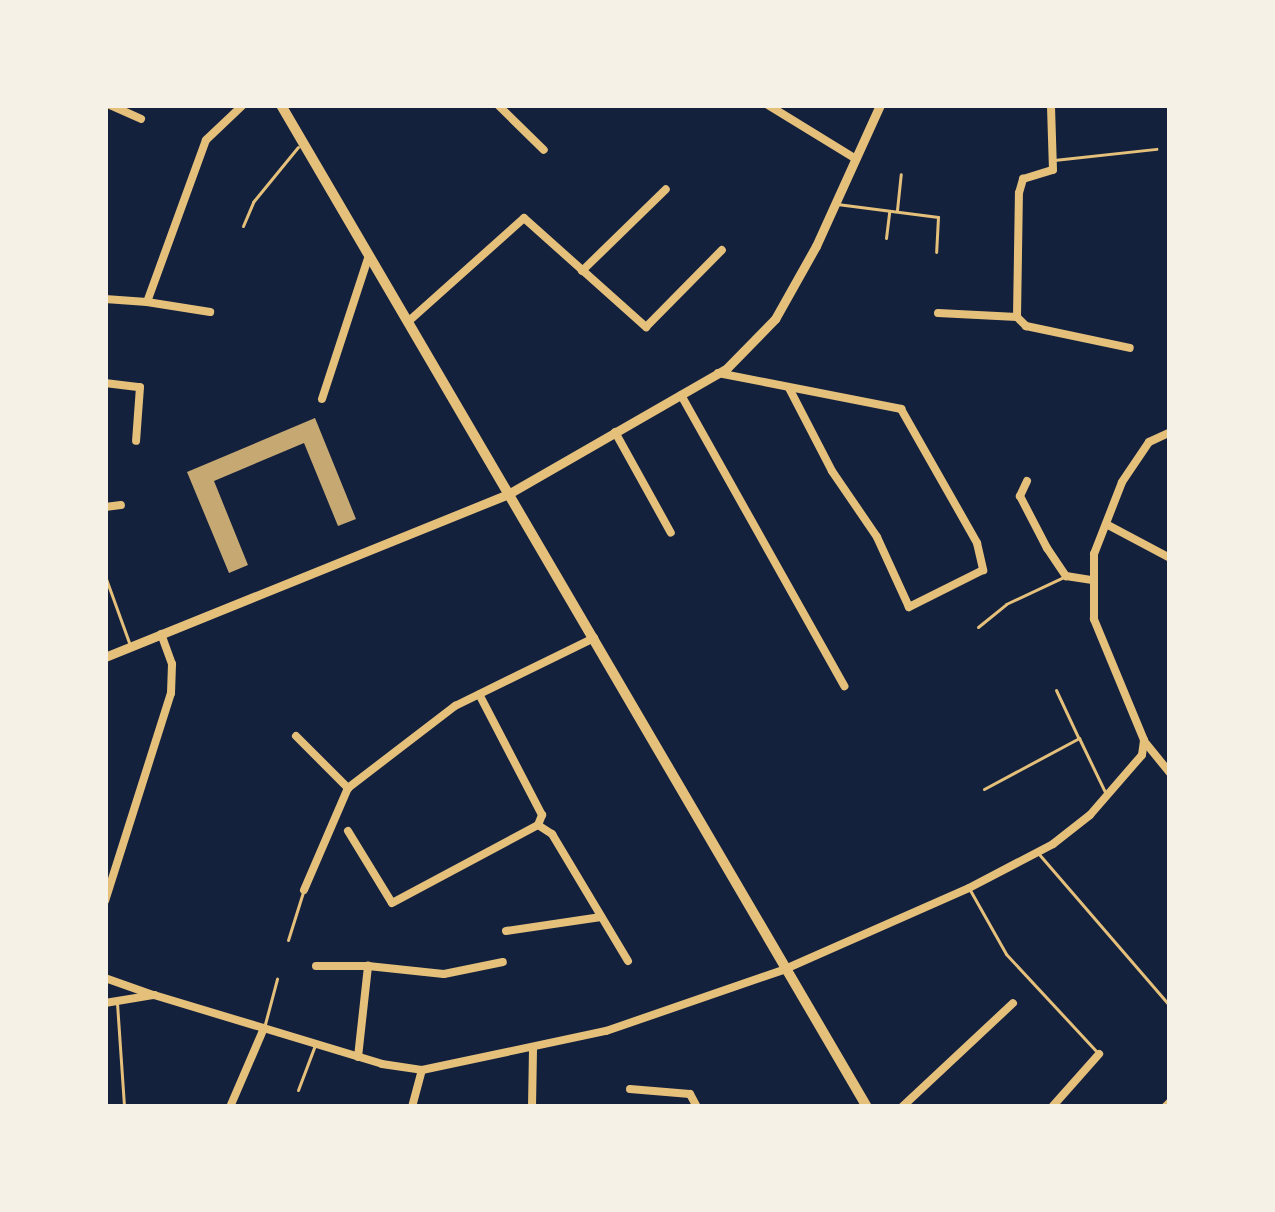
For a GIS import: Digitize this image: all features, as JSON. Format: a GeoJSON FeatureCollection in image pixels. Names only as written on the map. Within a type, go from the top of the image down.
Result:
{"type":"FeatureCollection","features":[{"type":"Feature","properties":{"kind":"main road"},"geometry":{"type":"LineString","coordinates":[[281,105],[867,1107]]}},
{"type":"Feature","properties":{"kind":"street"},"geometry":{"type":"LineString","coordinates":[[110,105],[141,119]]}},
{"type":"Feature","properties":{"kind":"street"},"geometry":{"type":"LineString","coordinates":[[147,302],[206,140],[243,105]]}},
{"type":"Feature","properties":{"kind":"street"},"geometry":{"type":"LineString","coordinates":[[498,105],[544,150]]}},
{"type":"Feature","properties":{"kind":"street"},"geometry":{"type":"LineString","coordinates":[[768,105],[856,159]]}},
{"type":"Feature","properties":{"kind":"street"},"geometry":{"type":"LineString","coordinates":[[105,657],[510,493],[718,373],[775,319],[836,203],[880,105]]}},
{"type":"Feature","properties":{"kind":"street"},"geometry":{"type":"LineString","coordinates":[[1051,105],[1054,170],[1022,179],[1019,193],[1017,316],[1026,326],[1130,348]]}},
{"type":"Feature","properties":{"kind":"street"},"geometry":{"type":"LineString","coordinates":[[582,271],[666,189]]}},
{"type":"Feature","properties":{"kind":"street"},"geometry":{"type":"LineString","coordinates":[[410,320],[524,218],[646,327],[722,250]]}},
{"type":"Feature","properties":{"kind":"street"},"geometry":{"type":"LineString","coordinates":[[322,399],[369,254]]}},
{"type":"Feature","properties":{"kind":"street"},"geometry":{"type":"LineString","coordinates":[[105,299],[210,312]]}},
{"type":"Feature","properties":{"kind":"street"},"geometry":{"type":"LineString","coordinates":[[938,313],[1017,316]]}},
{"type":"Feature","properties":{"kind":"street"},"geometry":{"type":"LineString","coordinates":[[718,373],[902,409],[977,543],[983,570],[909,607],[877,537],[832,471],[789,388]]}},
{"type":"Feature","properties":{"kind":"street"},"geometry":{"type":"LineString","coordinates":[[105,383],[140,387],[136,441]]}},
{"type":"Feature","properties":{"kind":"street"},"geometry":{"type":"LineString","coordinates":[[681,394],[844,686]]}},
{"type":"Feature","properties":{"kind":"street"},"geometry":{"type":"LineString","coordinates":[[615,432],[670,533]]}},
{"type":"Feature","properties":{"kind":"street"},"geometry":{"type":"LineString","coordinates":[[1170,432],[1149,442],[1122,482],[1091,580],[1094,619],[1108,663],[1144,740],[1170,773]]}},
{"type":"Feature","properties":{"kind":"street"},"geometry":{"type":"LineString","coordinates":[[1027,481],[1020,496],[1066,576],[1091,580]]}},
{"type":"Feature","properties":{"kind":"street"},"geometry":{"type":"LineString","coordinates":[[105,507],[122,505]]}},
{"type":"Feature","properties":{"kind":"street"},"geometry":{"type":"LineString","coordinates":[[1106,524],[1170,558]]}},
{"type":"Feature","properties":{"kind":"street"},"geometry":{"type":"LineString","coordinates":[[105,901],[171,693],[172,664],[161,634]]}},
{"type":"Feature","properties":{"kind":"street"},"geometry":{"type":"LineString","coordinates":[[304,890],[348,788],[410,736],[479,694],[595,638]]}},
{"type":"Feature","properties":{"kind":"street"},"geometry":{"type":"LineString","coordinates":[[348,831],[392,902],[538,826],[542,815],[479,694]]}},
{"type":"Feature","properties":{"kind":"street"},"geometry":{"type":"LineString","coordinates":[[296,736],[348,788]]}},
{"type":"Feature","properties":{"kind":"street"},"geometry":{"type":"LineString","coordinates":[[105,978],[358,1057],[422,1070],[533,1050],[679,1010],[969,888],[1036,852],[1090,815],[1142,755],[1144,740]]}},
{"type":"Feature","properties":{"kind":"street"},"geometry":{"type":"LineString","coordinates":[[538,826],[552,834],[628,962]]}},
{"type":"Feature","properties":{"kind":"street"},"geometry":{"type":"LineString","coordinates":[[506,932],[602,917]]}},
{"type":"Feature","properties":{"kind":"street"},"geometry":{"type":"LineString","coordinates":[[316,966],[444,974],[503,962]]}},
{"type":"Feature","properties":{"kind":"street"},"geometry":{"type":"LineString","coordinates":[[358,1057],[368,966]]}},
{"type":"Feature","properties":{"kind":"street"},"geometry":{"type":"LineString","coordinates":[[105,1003],[154,995]]}},
{"type":"Feature","properties":{"kind":"street"},"geometry":{"type":"LineString","coordinates":[[902,1107],[1013,1003]]}},
{"type":"Feature","properties":{"kind":"street"},"geometry":{"type":"LineString","coordinates":[[230,1107],[263,1028]]}},
{"type":"Feature","properties":{"kind":"street"},"geometry":{"type":"LineString","coordinates":[[532,1107],[533,1050]]}},
{"type":"Feature","properties":{"kind":"street"},"geometry":{"type":"LineString","coordinates":[[1052,1107],[1099,1054]]}},
{"type":"Feature","properties":{"kind":"street"},"geometry":{"type":"LineString","coordinates":[[412,1107],[422,1070]]}},
{"type":"Feature","properties":{"kind":"street"},"geometry":{"type":"LineString","coordinates":[[630,1089],[690,1094],[697,1107]]}},
{"type":"Feature","properties":{"kind":"lane"},"geometry":{"type":"LineString","coordinates":[[243,226],[254,202],[303,142]]}},
{"type":"Feature","properties":{"kind":"lane"},"geometry":{"type":"LineString","coordinates":[[1053,160],[1156,149]]}},
{"type":"Feature","properties":{"kind":"lane"},"geometry":{"type":"LineString","coordinates":[[897,212],[901,174]]}},
{"type":"Feature","properties":{"kind":"lane"},"geometry":{"type":"LineString","coordinates":[[836,203],[938,217],[936,252]]}},
{"type":"Feature","properties":{"kind":"lane"},"geometry":{"type":"LineString","coordinates":[[886,238],[889,210]]}},
{"type":"Feature","properties":{"kind":"lane"},"geometry":{"type":"LineString","coordinates":[[105,576],[130,647]]}},
{"type":"Feature","properties":{"kind":"lane"},"geometry":{"type":"LineString","coordinates":[[978,627],[1006,604],[1066,576]]}},
{"type":"Feature","properties":{"kind":"lane"},"geometry":{"type":"LineString","coordinates":[[1056,690],[1107,796]]}},
{"type":"Feature","properties":{"kind":"lane"},"geometry":{"type":"LineString","coordinates":[[984,789],[1079,738]]}},
{"type":"Feature","properties":{"kind":"lane"},"geometry":{"type":"LineString","coordinates":[[1036,852],[1170,1006]]}},
{"type":"Feature","properties":{"kind":"lane"},"geometry":{"type":"LineString","coordinates":[[969,888],[1006,954],[1099,1054]]}},
{"type":"Feature","properties":{"kind":"lane"},"geometry":{"type":"LineString","coordinates":[[288,940],[304,890]]}},
{"type":"Feature","properties":{"kind":"lane"},"geometry":{"type":"LineString","coordinates":[[263,1028],[277,979]]}},
{"type":"Feature","properties":{"kind":"lane"},"geometry":{"type":"LineString","coordinates":[[117,1001],[124,1107]]}},
{"type":"Feature","properties":{"kind":"lane"},"geometry":{"type":"LineString","coordinates":[[298,1090],[316,1043]]}},
{"type":"Feature","properties":{"kind":"building"},"geometry":{"type":"Polygon","coordinates":[[[315,418],[356,519],[338,526],[304,443],[214,481],[248,565],[229,573],[187,472],[315,418]]]}}]}
